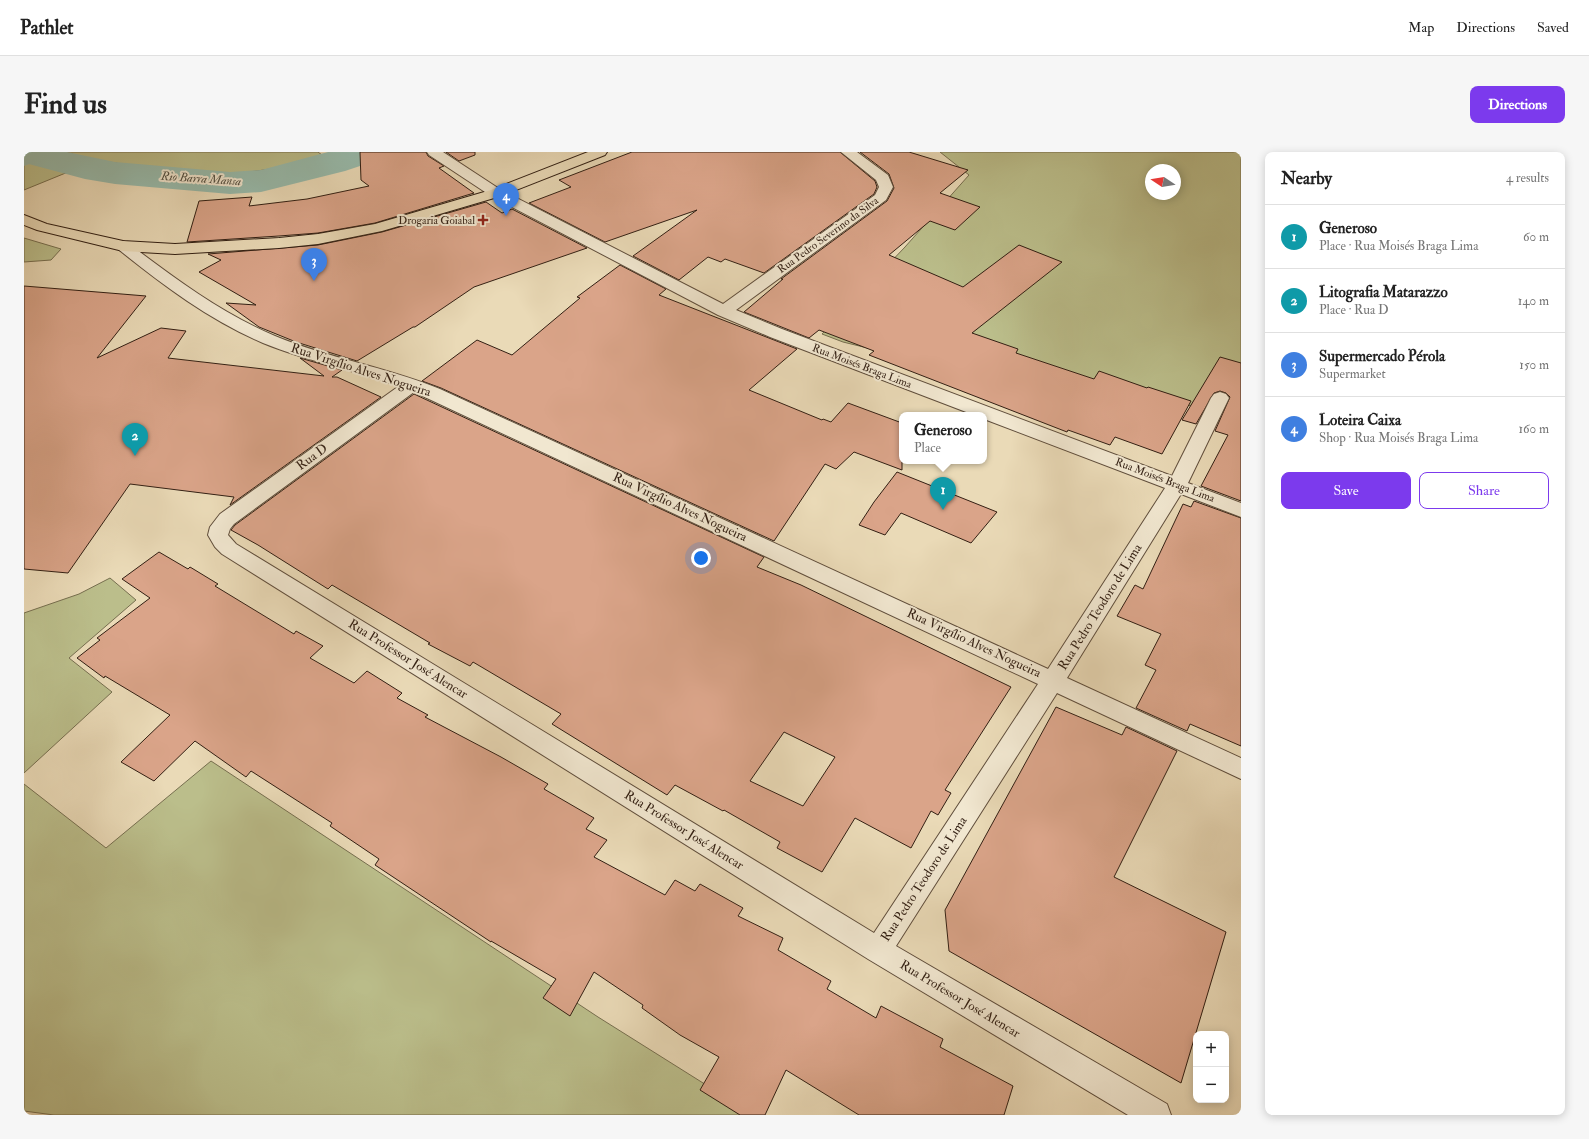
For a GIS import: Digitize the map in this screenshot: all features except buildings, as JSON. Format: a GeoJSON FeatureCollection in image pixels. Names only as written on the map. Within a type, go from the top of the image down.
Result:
{"type":"FeatureCollection","features":[{"type":"Feature","properties":{"kind":"main road"},"geometry":{"type":"LineString","coordinates":[[24,220],[42,227],[123,246],[175,249],[224,247],[318,239],[377,228],[496,193],[600,152]]}},
{"type":"Feature","properties":{"kind":"street","name":"Rua Moisés Braga Lima"},"geometry":{"type":"LineString","coordinates":[[434,152],[496,193],[724,311],[776,333],[984,412]]}},
{"type":"Feature","properties":{"kind":"street","name":"Rua Pedro Severino da Silva"},"geometry":{"type":"LineString","coordinates":[[724,311],[881,197],[886,187],[884,178],[848,152]]}},
{"type":"Feature","properties":{"kind":"street","name":"Rua Virgílio Alves Nogueira"},"geometry":{"type":"LineString","coordinates":[[123,246],[164,278],[219,315],[268,339],[335,362],[412,385],[1053,680],[1241,769]]}},
{"type":"Feature","properties":{"kind":"street","name":"Rua D"},"geometry":{"type":"LineString","coordinates":[[218,535],[220,527],[227,519],[412,385]]}},
{"type":"Feature","properties":{"kind":"street","name":"Rua Pedro Teodoro de Lima"},"geometry":{"type":"LineString","coordinates":[[878,950],[1177,485],[1220,398]]}},
{"type":"Feature","properties":{"kind":"street","name":"Rua Moisés Braga Lima"},"geometry":{"type":"LineString","coordinates":[[987,413],[1241,510]]}},
{"type":"Feature","properties":{"kind":"street","name":"Rua Professor José Alencar"},"geometry":{"type":"LineString","coordinates":[[218,535],[229,549],[878,950],[1156,1115]]}},
{"type":"Feature","properties":{"kind":"green space"},"geometry":{"type":"Polygon","coordinates":[[[65,152],[318,152],[322,155],[265,170],[214,173],[185,172],[142,167],[93,159],[65,152]]]}},
{"type":"Feature","properties":{"kind":"green space"},"geometry":{"type":"Polygon","coordinates":[[[940,152],[1241,152],[1241,391],[1207,380],[1191,406],[1134,390],[892,354],[843,342],[822,334],[905,247],[969,175],[940,152]]]}},
{"type":"Feature","properties":{"kind":"green space"},"geometry":{"type":"Polygon","coordinates":[[[24,156],[73,170],[24,190],[24,156]]]}},
{"type":"Feature","properties":{"kind":"green space"},"geometry":{"type":"Polygon","coordinates":[[[24,238],[61,249],[51,260],[24,262],[24,238]]]}},
{"type":"Feature","properties":{"kind":"green space"},"geometry":{"type":"Polygon","coordinates":[[[110,578],[136,600],[69,658],[112,692],[24,773],[24,613],[79,594],[110,578]]]}},
{"type":"Feature","properties":{"kind":"green space"},"geometry":{"type":"Polygon","coordinates":[[[211,761],[598,1017],[754,1115],[54,1115],[24,1111],[24,784],[106,848],[211,761]]]}},
{"type":"Feature","properties":{"kind":"waterway","name":"Rio Barra Mansa"},"geometry":{"type":"LineString","coordinates":[[38,152],[38,155],[43,157],[85,168],[115,173],[230,183],[261,181],[332,163],[365,152]]}},
{"type":"Feature","properties":{"kind":"waterway"},"geometry":{"type":"LineString","coordinates":[[24,159],[30,156]]}},
{"type":"Feature","properties":{"kind":"place","name":"Loteira Caixa"},"geometry":{"type":"Point","coordinates":[506,216]}},
{"type":"Feature","properties":{"kind":"place","name":"Drogaria Goiabal"},"geometry":{"type":"Point","coordinates":[483,220]}},
{"type":"Feature","properties":{"kind":"place","name":"Supermercado Pérola"},"geometry":{"type":"Point","coordinates":[314,281]}},
{"type":"Feature","properties":{"kind":"place","name":"Litografia Matarazzo"},"geometry":{"type":"Point","coordinates":[135,456]}},
{"type":"Feature","properties":{"kind":"place","name":"Generoso"},"geometry":{"type":"Point","coordinates":[943,510]}}]}
